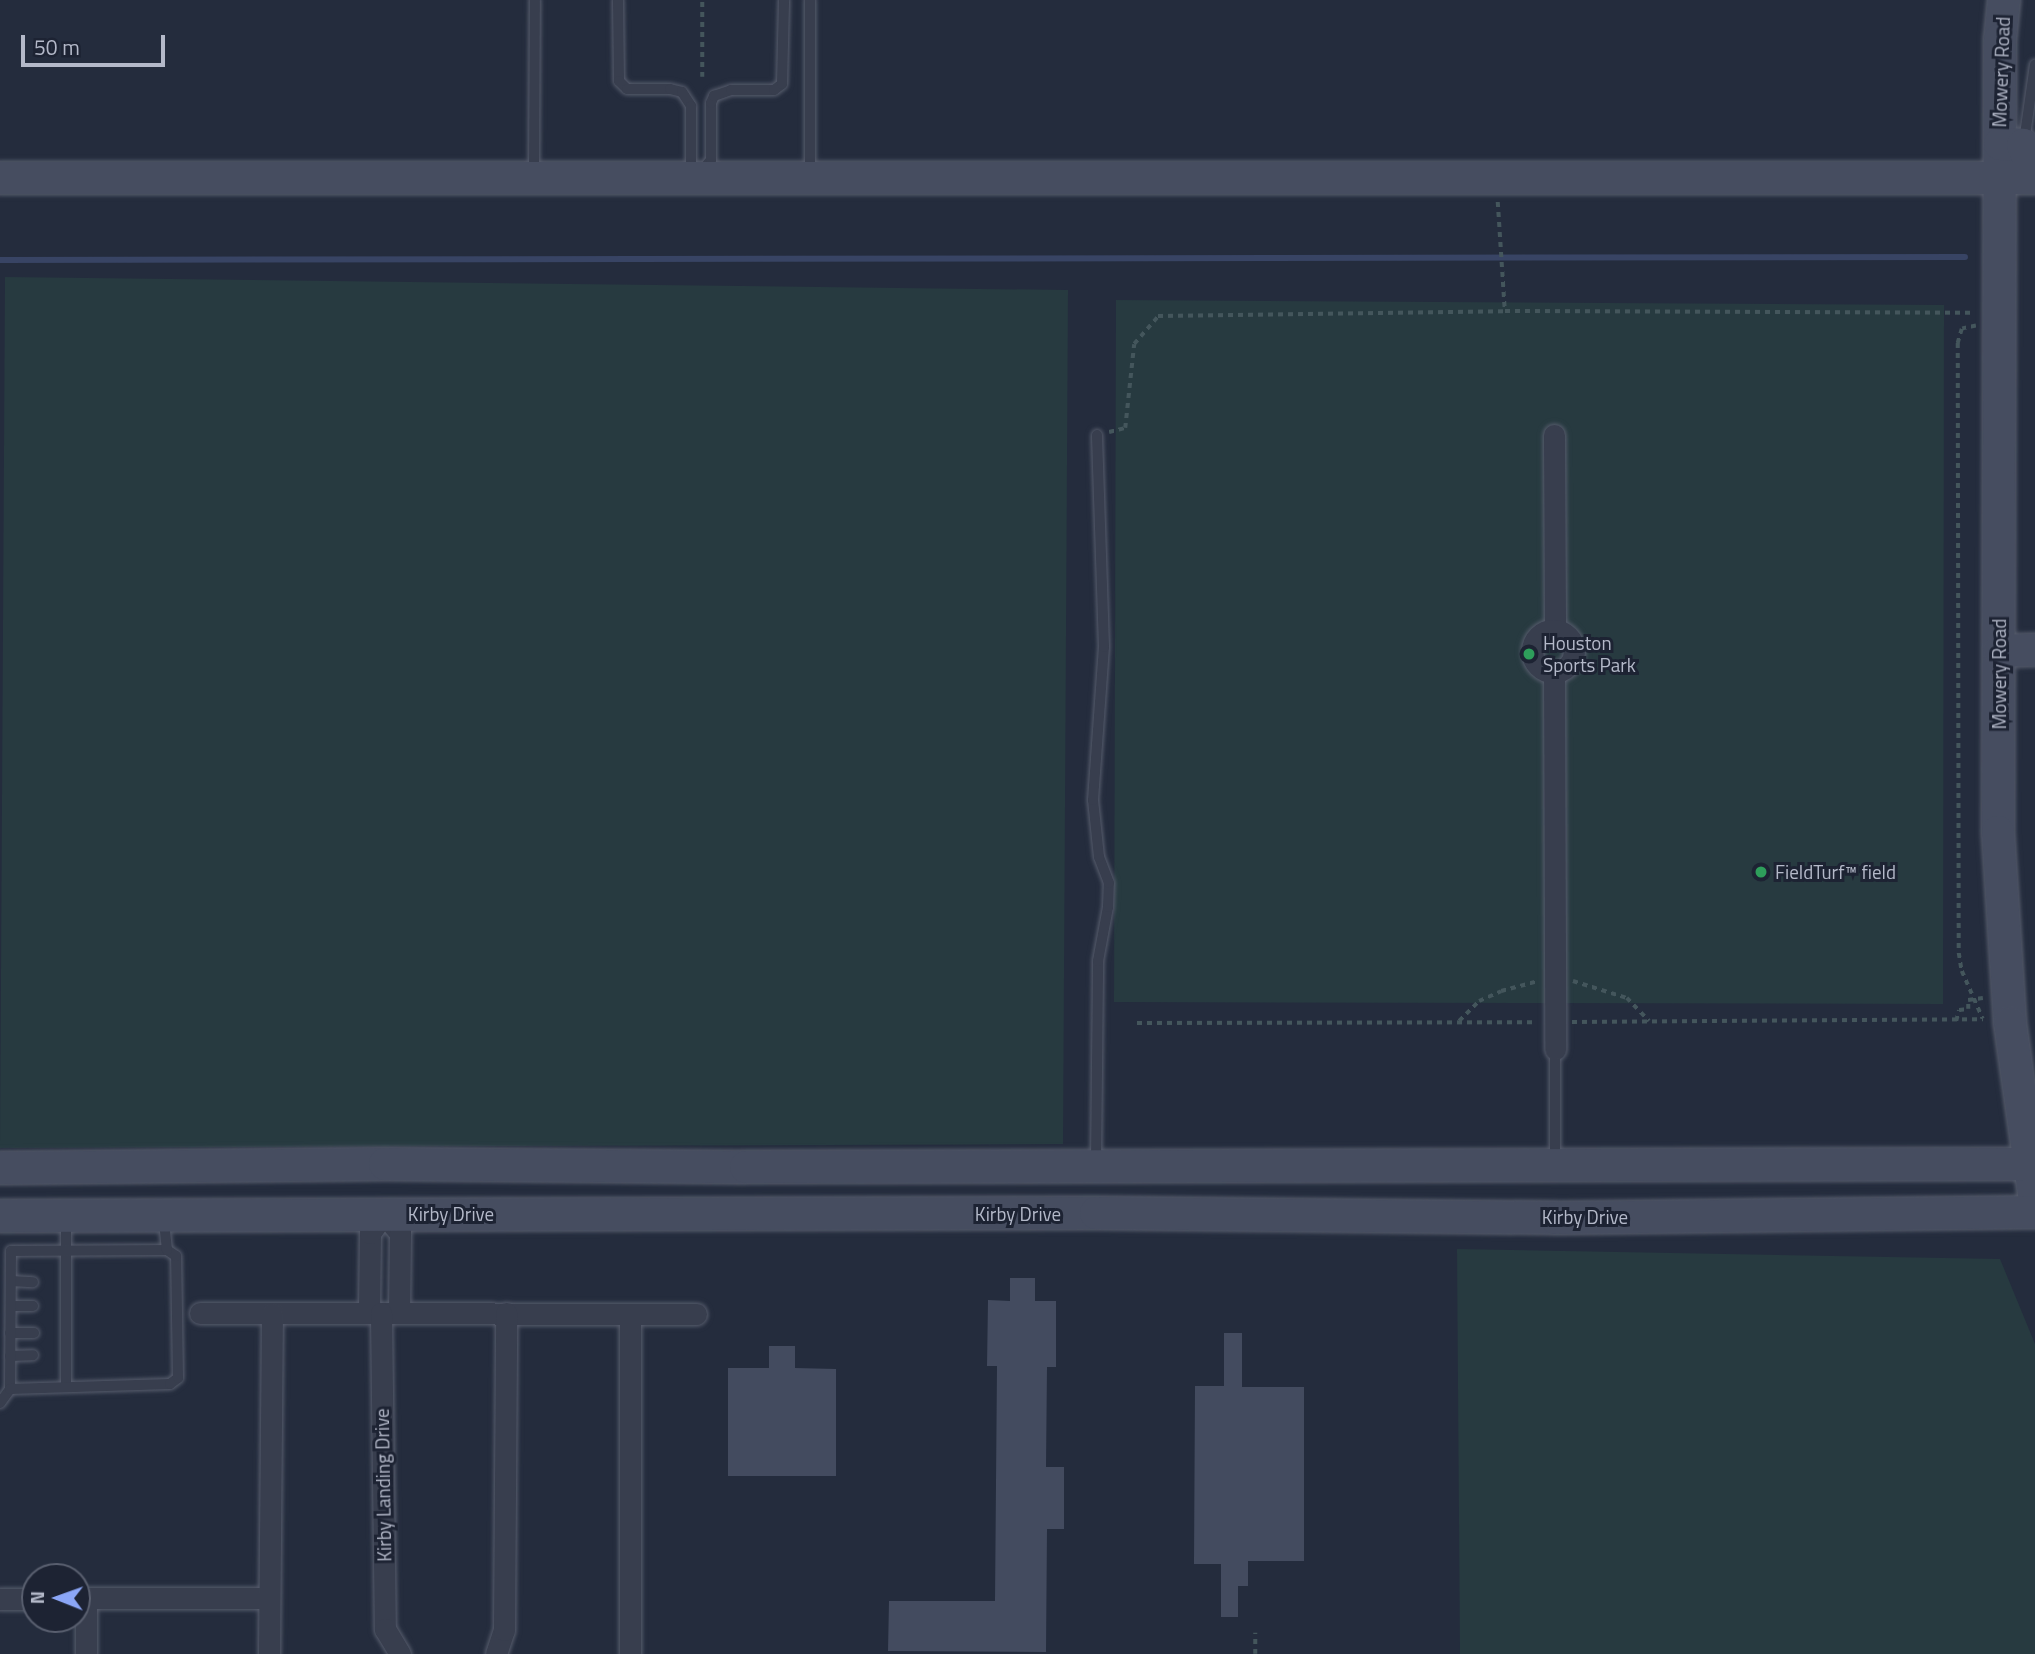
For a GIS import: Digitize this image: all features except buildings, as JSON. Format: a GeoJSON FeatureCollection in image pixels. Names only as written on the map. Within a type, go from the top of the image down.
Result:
{"type":"FeatureCollection","features":[{"type":"Feature","properties":{"kind":"street","name":"Mowery Road"},"geometry":{"type":"LineString","coordinates":[[2004,0],[2000,40],[2011,144],[1999,176],[1998,832],[2024,1049],[2035,1201]]}},
{"type":"Feature","properties":{"kind":"street","name":"Mowery Road"},"geometry":{"type":"LineString","coordinates":[[2011,144],[2035,177]]}},
{"type":"Feature","properties":{"kind":"street"},"geometry":{"type":"LineString","coordinates":[[0,178],[534,177],[700,173],[810,177],[2035,177]]}},
{"type":"Feature","properties":{"kind":"street"},"geometry":{"type":"LineString","coordinates":[[1554,435],[1555,630]]}},
{"type":"Feature","properties":{"kind":"street"},"geometry":{"type":"LineString","coordinates":[[1555,630],[1568,635],[1574,655],[1567,667],[1554,672],[1536,663],[1532,651],[1537,638],[1555,630]]}},
{"type":"Feature","properties":{"kind":"street"},"geometry":{"type":"LineString","coordinates":[[1999,651],[2035,650]]}},
{"type":"Feature","properties":{"kind":"street"},"geometry":{"type":"LineString","coordinates":[[1554,672],[1555,1049]]}},
{"type":"Feature","properties":{"kind":"street"},"geometry":{"type":"LineString","coordinates":[[0,1168],[385,1164],[746,1167],[2032,1164]]}},
{"type":"Feature","properties":{"kind":"street"},"geometry":{"type":"LineString","coordinates":[[384,1214],[385,1164]]}},
{"type":"Feature","properties":{"kind":"street"},"geometry":{"type":"LineString","coordinates":[[1555,1165],[1556,1218]]}},
{"type":"Feature","properties":{"kind":"street"},"geometry":{"type":"LineString","coordinates":[[1096,1166],[1096,1213]]}},
{"type":"Feature","properties":{"kind":"street"},"geometry":{"type":"LineString","coordinates":[[746,1167],[748,1214]]}},
{"type":"Feature","properties":{"kind":"street","name":"Kirby Drive"},"geometry":{"type":"LineString","coordinates":[[0,1216],[1096,1213],[1556,1218],[2035,1212]]}},
{"type":"Feature","properties":{"kind":"street","name":"Kirby Landing Drive"},"geometry":{"type":"LineString","coordinates":[[383,1312],[400,1233],[384,1214],[370,1233],[383,1312],[385,1629],[400,1654]]}},
{"type":"Feature","properties":{"kind":"street"},"geometry":{"type":"LineString","coordinates":[[269,1654],[272,1312]]}},
{"type":"Feature","properties":{"kind":"street"},"geometry":{"type":"LineString","coordinates":[[200,1313],[696,1314]]}},
{"type":"Feature","properties":{"kind":"street"},"geometry":{"type":"LineString","coordinates":[[496,1654],[503,1630],[506,1313]]}},
{"type":"Feature","properties":{"kind":"street"},"geometry":{"type":"LineString","coordinates":[[630,1314],[630,1654]]}},
{"type":"Feature","properties":{"kind":"street"},"geometry":{"type":"LineString","coordinates":[[0,1599],[21,1598]]}},
{"type":"Feature","properties":{"kind":"street"},"geometry":{"type":"LineString","coordinates":[[91,1598],[269,1598]]}},
{"type":"Feature","properties":{"kind":"street"},"geometry":{"type":"LineString","coordinates":[[84,1633],[86,1654]]}},
{"type":"Feature","properties":{"kind":"lane"},"geometry":{"type":"LineString","coordinates":[[534,177],[535,0]]}},
{"type":"Feature","properties":{"kind":"lane"},"geometry":{"type":"LineString","coordinates":[[618,0],[619,80],[627,89],[670,89],[682,92],[691,106],[691,165],[700,173],[711,160],[711,103],[714,96],[731,90],[774,90],[782,84],[784,0]]}},
{"type":"Feature","properties":{"kind":"lane"},"geometry":{"type":"LineString","coordinates":[[810,0],[810,177]]}},
{"type":"Feature","properties":{"kind":"lane"},"geometry":{"type":"LineString","coordinates":[[2011,144],[2035,65]]}},
{"type":"Feature","properties":{"kind":"lane"},"geometry":{"type":"LineString","coordinates":[[1096,1166],[1098,961],[1108,907],[1108,883],[1097,848],[1093,800],[1104,647],[1097,435]]}},
{"type":"Feature","properties":{"kind":"lane"},"geometry":{"type":"LineString","coordinates":[[1555,1049],[1555,1165]]}},
{"type":"Feature","properties":{"kind":"lane"},"geometry":{"type":"LineString","coordinates":[[164,1215],[167,1250]]}},
{"type":"Feature","properties":{"kind":"lane"},"geometry":{"type":"LineString","coordinates":[[66,1216],[66,1387]]}},
{"type":"Feature","properties":{"kind":"lane"},"geometry":{"type":"LineString","coordinates":[[0,1403],[10,1389],[11,1251],[167,1250],[176,1256],[178,1378],[170,1384],[10,1389]]}},
{"type":"Feature","properties":{"kind":"lane"},"geometry":{"type":"LineString","coordinates":[[11,1281],[33,1282]]}},
{"type":"Feature","properties":{"kind":"lane"},"geometry":{"type":"LineString","coordinates":[[53,1282],[67,1282]]}},
{"type":"Feature","properties":{"kind":"lane"},"geometry":{"type":"LineString","coordinates":[[10,1306],[33,1306]]}},
{"type":"Feature","properties":{"kind":"lane"},"geometry":{"type":"LineString","coordinates":[[53,1306],[67,1306]]}},
{"type":"Feature","properties":{"kind":"lane"},"geometry":{"type":"LineString","coordinates":[[10,1333],[34,1333]]}},
{"type":"Feature","properties":{"kind":"lane"},"geometry":{"type":"LineString","coordinates":[[53,1334],[67,1334]]}},
{"type":"Feature","properties":{"kind":"lane"},"geometry":{"type":"LineString","coordinates":[[10,1356],[33,1355]]}},
{"type":"Feature","properties":{"kind":"lane"},"geometry":{"type":"LineString","coordinates":[[54,1356],[66,1356]]}},
{"type":"Feature","properties":{"kind":"path"},"geometry":{"type":"LineString","coordinates":[[702,0],[702,77]]}},
{"type":"Feature","properties":{"kind":"path"},"geometry":{"type":"LineString","coordinates":[[1497,176],[1505,311]]}},
{"type":"Feature","properties":{"kind":"path"},"geometry":{"type":"LineString","coordinates":[[1097,435],[1125,428],[1134,344],[1158,316],[1505,311],[1975,314],[1975,300]]}},
{"type":"Feature","properties":{"kind":"path"},"geometry":{"type":"LineString","coordinates":[[1985,1029],[1962,971],[1959,953],[1958,343],[1962,329],[1968,326],[1999,327]]}},
{"type":"Feature","properties":{"kind":"path"},"geometry":{"type":"LineString","coordinates":[[1956,1021],[1959,1010],[1968,1009],[1968,1000],[1986,998]]}},
{"type":"Feature","properties":{"kind":"path"},"geometry":{"type":"LineString","coordinates":[[1255,1633],[1255,1654]]}},
{"type":"Feature","properties":{"kind":"shaded area"},"geometry":{"type":"Polygon","coordinates":[[[5,277],[1068,290],[1063,1144],[0,1148],[5,277]]]}},
{"type":"Feature","properties":{"kind":"shaded area","name":"Houston Sports Park"},"geometry":{"type":"Polygon","coordinates":[[[1116,300],[1944,305],[1943,1004],[1114,1002],[1116,300]]]}},
{"type":"Feature","properties":{"kind":"shaded area"},"geometry":{"type":"Polygon","coordinates":[[[1457,1249],[2000,1259],[2035,1344],[2035,1654],[1460,1654],[1457,1249]]]}},
{"type":"Feature","properties":{"kind":"waterway"},"geometry":{"type":"LineString","coordinates":[[0,260],[1965,257]]}},
{"type":"Feature","properties":{"kind":"place","name":"Houston Sports Park"},"geometry":{"type":"Point","coordinates":[1529,654]}},
{"type":"Feature","properties":{"kind":"place","name":"FieldTurf™ field"},"geometry":{"type":"Point","coordinates":[1761,872]}}]}
